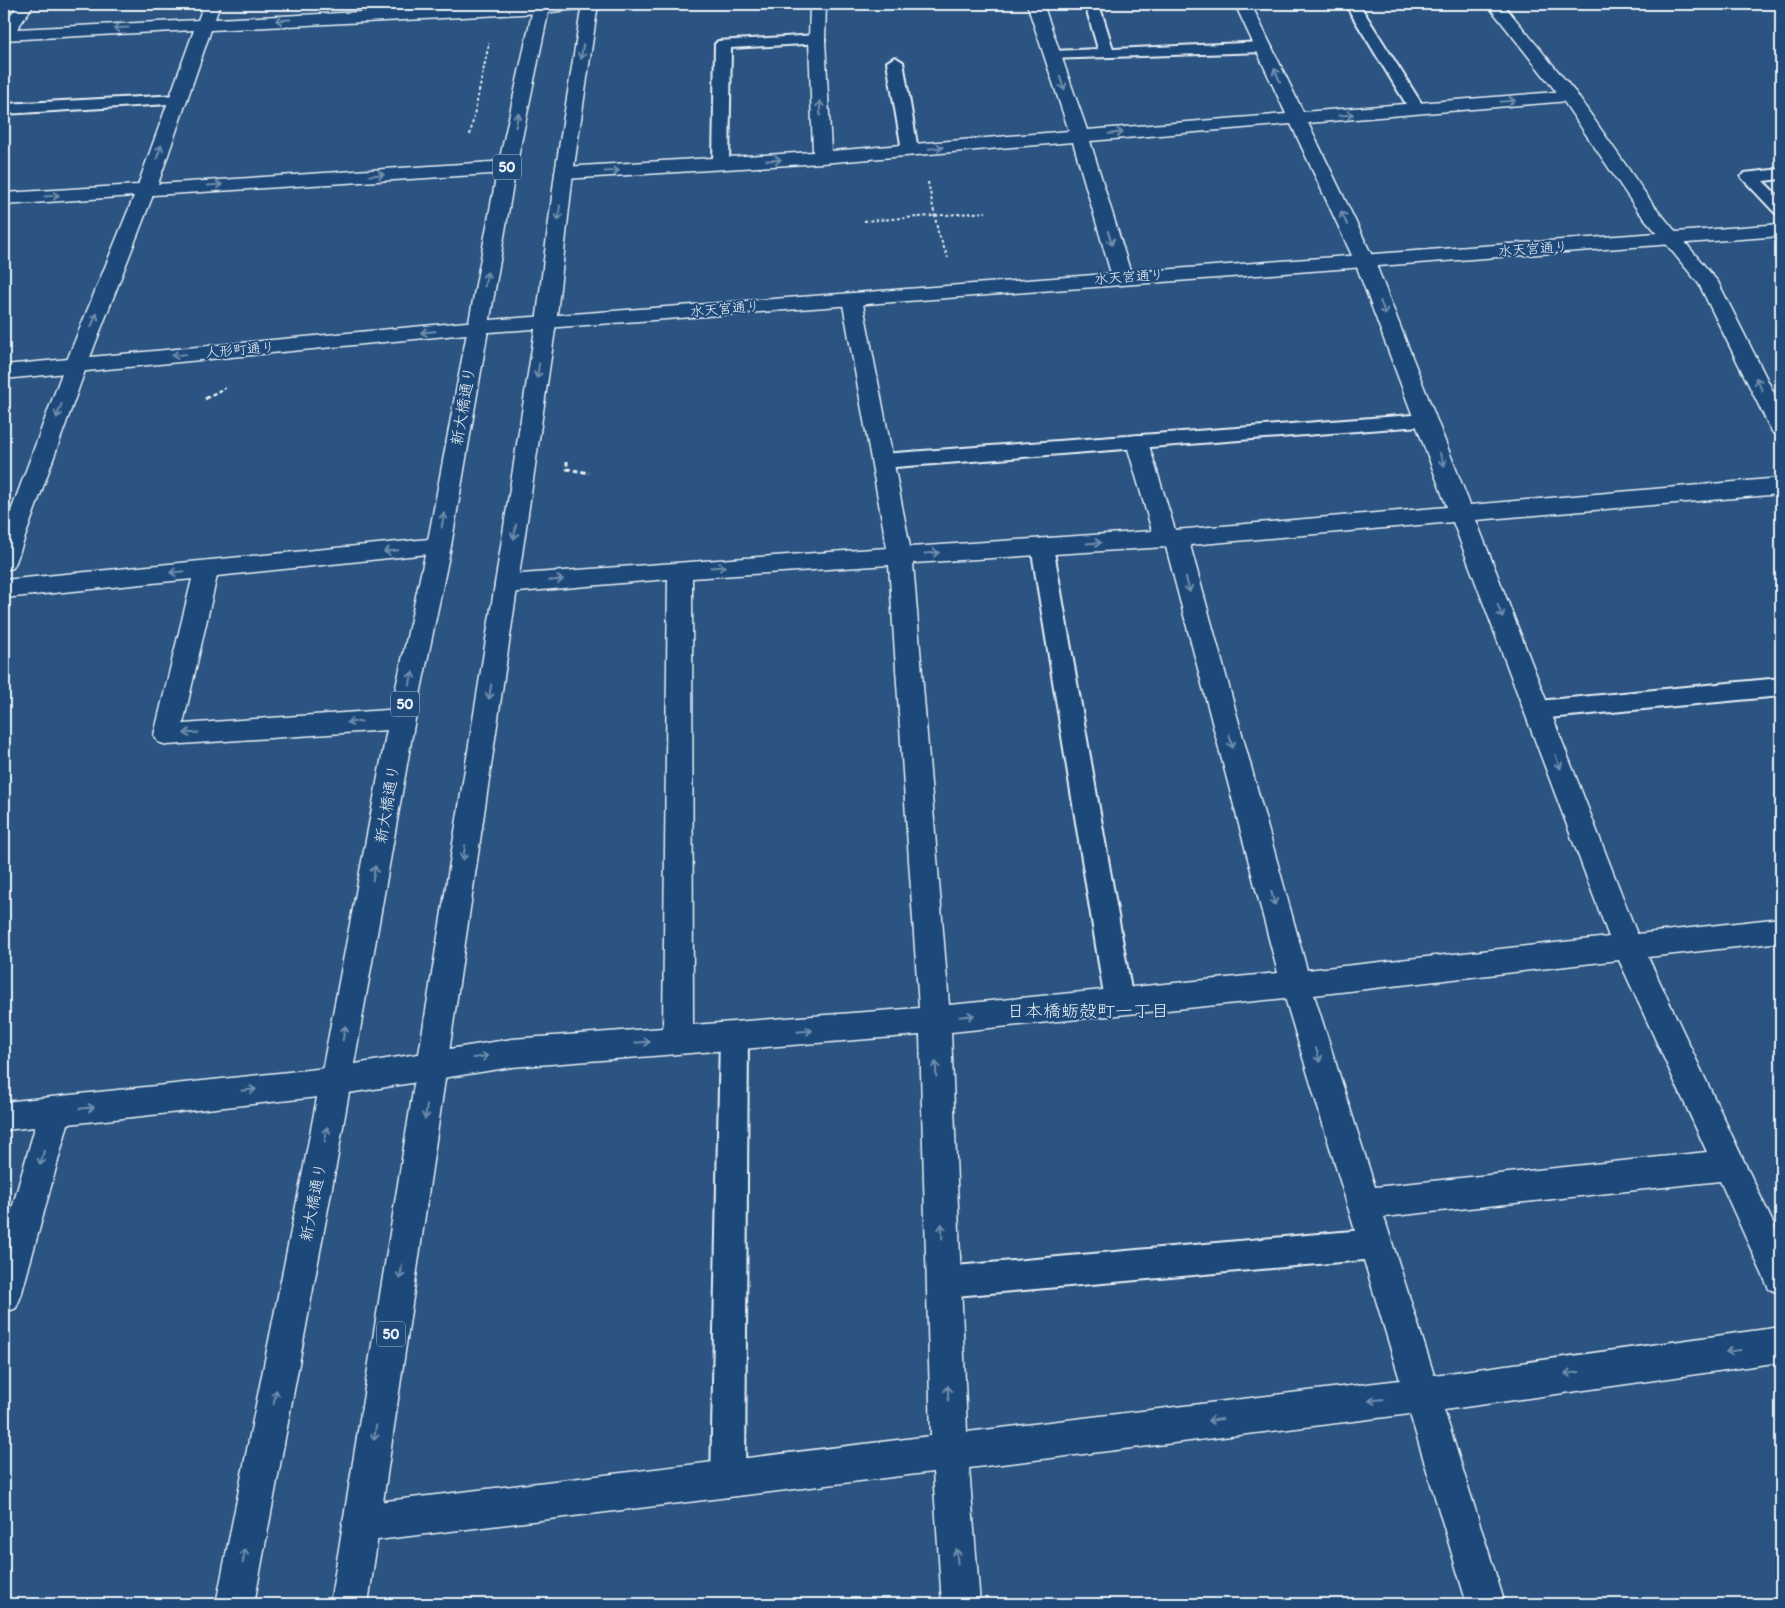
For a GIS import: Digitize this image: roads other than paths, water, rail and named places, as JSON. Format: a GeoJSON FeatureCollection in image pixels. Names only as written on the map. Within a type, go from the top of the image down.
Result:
{"type":"FeatureCollection","features":[{"type":"Feature","properties":{"kind":"street"},"geometry":{"type":"LineString","coordinates":[[4,35],[26,4]]}},
{"type":"Feature","properties":{"kind":"street"},"geometry":{"type":"LineString","coordinates":[[4,562],[76,365],[146,190],[212,4]]}},
{"type":"Feature","properties":{"kind":"street"},"geometry":{"type":"LineString","coordinates":[[4,35],[496,10],[578,4]]}},
{"type":"Feature","properties":{"kind":"street","name":"50"},"geometry":{"type":"LineString","coordinates":[[349,1604],[507,584],[546,323],[564,173],[590,4]]}},
{"type":"Feature","properties":{"kind":"street"},"geometry":{"type":"LineString","coordinates":[[818,4],[817,40],[822,157]]}},
{"type":"Feature","properties":{"kind":"street"},"geometry":{"type":"LineString","coordinates":[[1035,4],[1080,136],[1122,277]]}},
{"type":"Feature","properties":{"kind":"street"},"geometry":{"type":"LineString","coordinates":[[1243,4],[1365,262],[1628,947],[1781,1277]]}},
{"type":"Feature","properties":{"kind":"street"},"geometry":{"type":"LineString","coordinates":[[1495,4],[1569,96],[1645,207],[1708,282],[1781,428]]}},
{"type":"Feature","properties":{"kind":"street","name":"新大橋通り"},"geometry":{"type":"LineString","coordinates":[[235,1604],[336,1081],[402,719],[439,546],[507,167],[542,6]]}},
{"type":"Feature","properties":{"kind":"street"},"geometry":{"type":"LineString","coordinates":[[564,173],[822,157],[1569,96]]}},
{"type":"Feature","properties":{"kind":"street"},"geometry":{"type":"LineString","coordinates":[[4,199],[507,167]]}},
{"type":"Feature","properties":{"kind":"street","name":"水天宮通り"},"geometry":{"type":"LineString","coordinates":[[477,327],[1122,277],[1365,262],[1781,230]]}},
{"type":"Feature","properties":{"kind":"street"},"geometry":{"type":"LineString","coordinates":[[852,299],[900,556],[935,1020],[950,1454],[961,1604]]}},
{"type":"Feature","properties":{"kind":"street","name":"人形町通り"},"geometry":{"type":"LineString","coordinates":[[4,372],[477,327]]}},
{"type":"Feature","properties":{"kind":"street"},"geometry":{"type":"LineString","coordinates":[[1137,442],[1171,538],[1296,984],[1486,1604]]}},
{"type":"Feature","properties":{"kind":"street"},"geometry":{"type":"LineString","coordinates":[[507,584],[680,570],[1171,538],[1781,486]]}},
{"type":"Feature","properties":{"kind":"street"},"geometry":{"type":"LineString","coordinates":[[4,589],[439,546]]}},
{"type":"Feature","properties":{"kind":"street"},"geometry":{"type":"LineString","coordinates":[[206,570],[168,735],[402,719]]}},
{"type":"Feature","properties":{"kind":"street"},"geometry":{"type":"LineString","coordinates":[[678,1039],[680,570]]}},
{"type":"Feature","properties":{"kind":"street"},"geometry":{"type":"LineString","coordinates":[[4,1116],[336,1081],[433,1064],[512,1053],[935,1020],[1296,984],[1781,930]]}},
{"type":"Feature","properties":{"kind":"street"},"geometry":{"type":"LineString","coordinates":[[4,1296],[56,1111]]}},
{"type":"Feature","properties":{"kind":"street"},"geometry":{"type":"LineString","coordinates":[[1363,1204],[1729,1165]]}},
{"type":"Feature","properties":{"kind":"street"},"geometry":{"type":"LineString","coordinates":[[361,1524],[950,1454],[1422,1394],[1781,1344]]}},
{"type":"Feature","properties":{"kind":"lane"},"geometry":{"type":"LineString","coordinates":[[1092,4],[1107,53]]}},
{"type":"Feature","properties":{"kind":"lane"},"geometry":{"type":"LineString","coordinates":[[1352,4],[1417,109]]}},
{"type":"Feature","properties":{"kind":"lane"},"geometry":{"type":"LineString","coordinates":[[721,163],[723,44],[817,40]]}},
{"type":"Feature","properties":{"kind":"lane"},"geometry":{"type":"LineString","coordinates":[[1052,56],[1264,47]]}},
{"type":"Feature","properties":{"kind":"lane"},"geometry":{"type":"LineString","coordinates":[[895,62],[910,150]]}},
{"type":"Feature","properties":{"kind":"lane"},"geometry":{"type":"LineString","coordinates":[[4,109],[179,100]]}},
{"type":"Feature","properties":{"kind":"lane"},"geometry":{"type":"LineString","coordinates":[[1781,174],[1750,177],[1781,209]]}},
{"type":"Feature","properties":{"kind":"lane"},"geometry":{"type":"LineString","coordinates":[[882,461],[1426,420]]}},
{"type":"Feature","properties":{"kind":"lane"},"geometry":{"type":"LineString","coordinates":[[1042,546],[1119,1001]]}},
{"type":"Feature","properties":{"kind":"lane"},"geometry":{"type":"LineString","coordinates":[[1538,710],[1781,687]]}},
{"type":"Feature","properties":{"kind":"lane"},"geometry":{"type":"LineString","coordinates":[[728,1480],[734,1037]]}},
{"type":"Feature","properties":{"kind":"lane"},"geometry":{"type":"LineString","coordinates":[[944,1282],[1375,1244]]}},
{"type":"Feature","properties":{"kind":"district","name":"日本橋蛎殻町一丁目"},"geometry":{"type":"Point","coordinates":[1088,1011]}}]}
